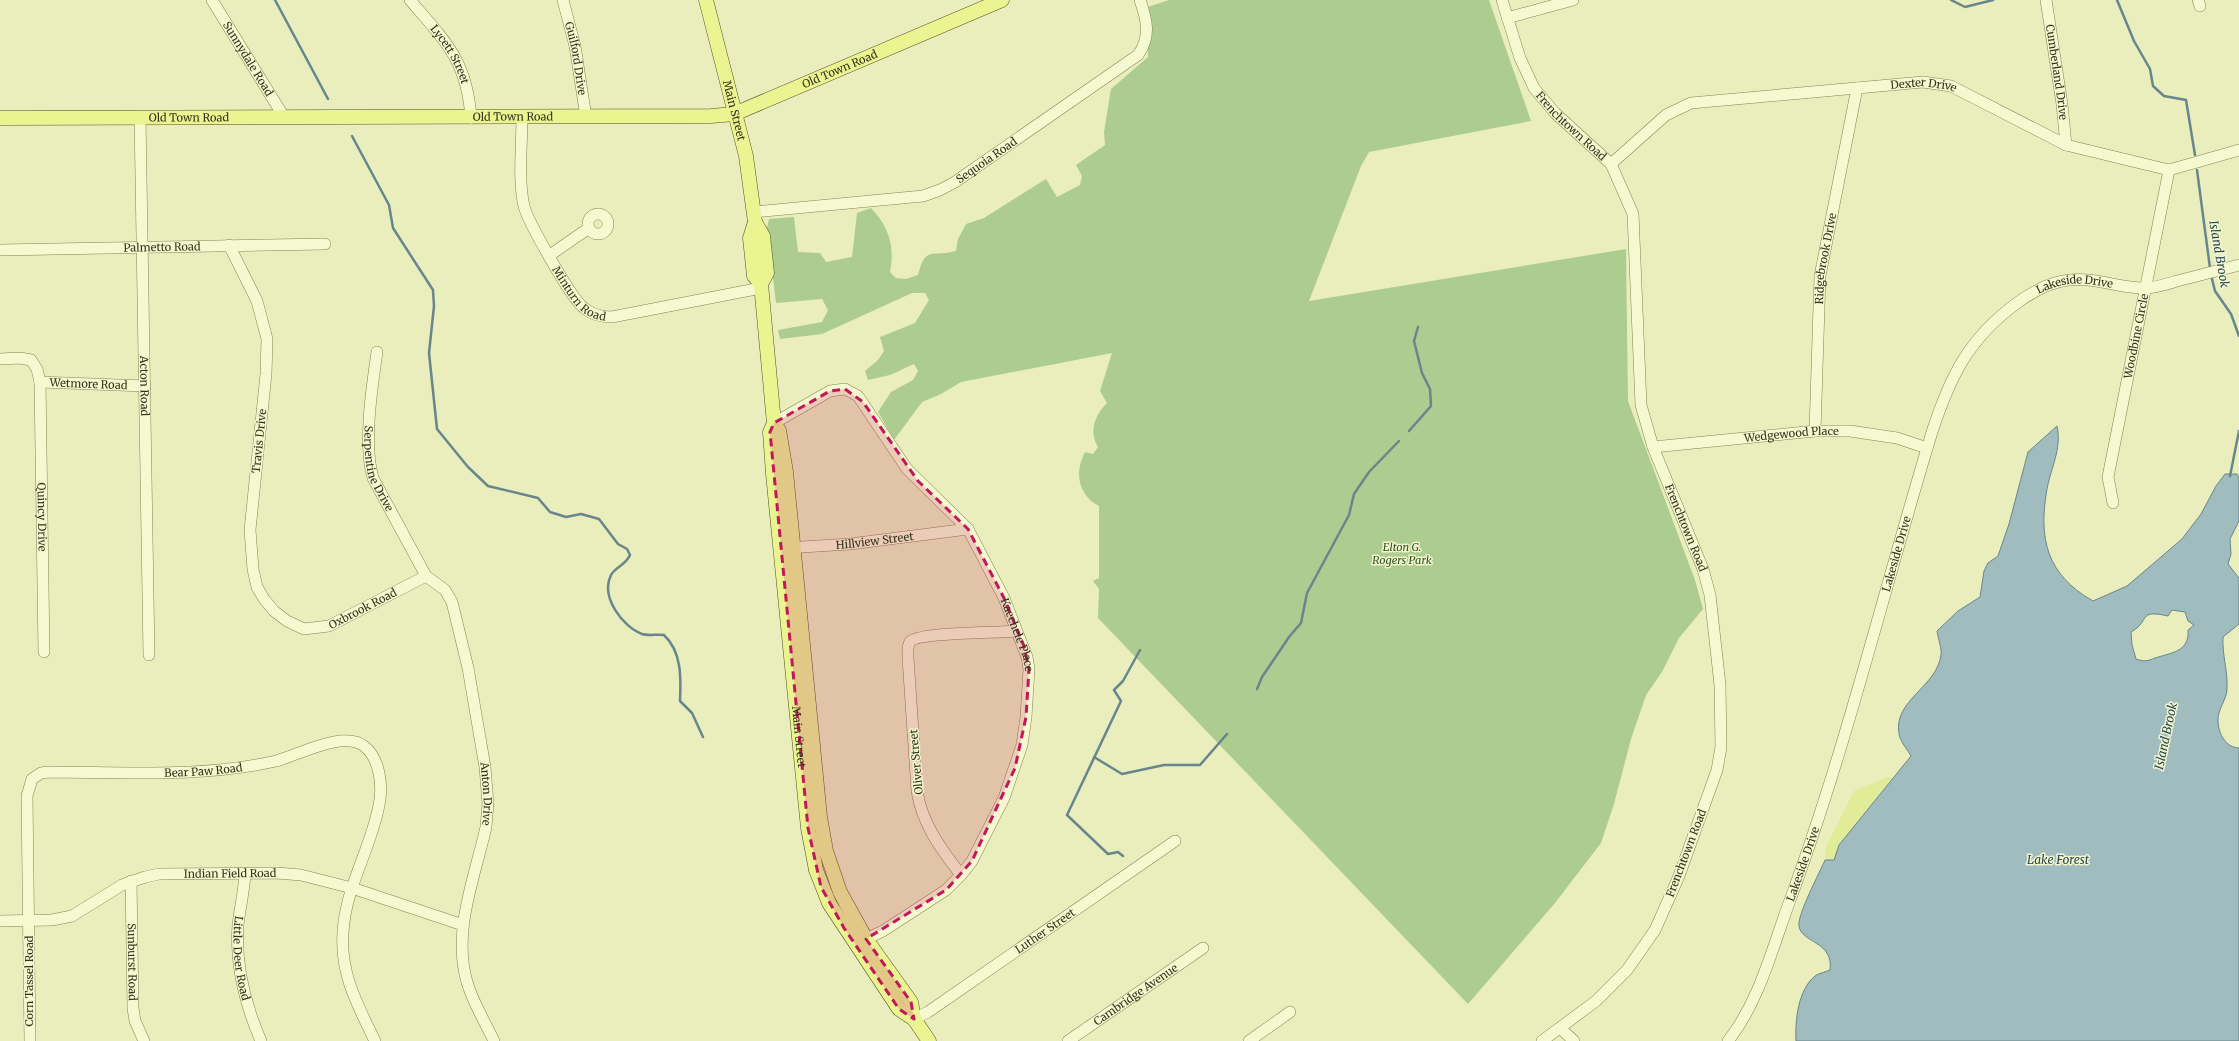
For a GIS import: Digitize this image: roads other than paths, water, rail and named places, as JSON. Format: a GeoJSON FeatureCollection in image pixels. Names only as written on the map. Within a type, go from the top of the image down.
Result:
{"type":"FeatureCollection","features":[{"type":"Feature","properties":{"kind":"main road","name":"Main Street"},"geometry":{"type":"LineString","coordinates":[[706,0],[746,156],[755,217],[750,238],[754,276],[761,286],[774,423],[779,430],[780,437],[787,548],[805,737],[810,844],[821,887],[860,941],[910,1002],[914,1019],[929,1041]]}},
{"type":"Feature","properties":{"kind":"main road","name":"Old Town Road"},"geometry":{"type":"LineString","coordinates":[[0,118],[522,118],[710,116],[734,114],[1002,0]]}},
{"type":"Feature","properties":{"kind":"main road","name":"Main Street"},"geometry":{"type":"LineString","coordinates":[[805,737],[824,839],[832,870],[860,941]]}},
{"type":"Feature","properties":{"kind":"main road"},"geometry":{"type":"LineString","coordinates":[[810,844],[824,839]]}},
{"type":"Feature","properties":{"kind":"street","name":"Sunnydale Road"},"geometry":{"type":"LineString","coordinates":[[212,0],[284,117]]}},
{"type":"Feature","properties":{"kind":"street","name":"Lycett Street"},"geometry":{"type":"LineString","coordinates":[[410,0],[446,41],[459,62],[470,100],[471,118]]}},
{"type":"Feature","properties":{"kind":"street","name":"Guilford Drive"},"geometry":{"type":"LineString","coordinates":[[563,0],[575,46],[586,117]]}},
{"type":"Feature","properties":{"kind":"street","name":"Sequoia Road"},"geometry":{"type":"LineString","coordinates":[[755,217],[923,196],[940,190],[955,182],[1138,56],[1144,47],[1147,36],[1145,13],[1140,0]]}},
{"type":"Feature","properties":{"kind":"street","name":"Frenchtown Road"},"geometry":{"type":"LineString","coordinates":[[1502,0],[1526,72],[1540,97],[1611,164],[1633,214],[1639,391],[1653,447],[1703,569],[1710,596],[1720,685],[1721,747],[1717,770],[1679,876],[1655,930],[1646,944],[1615,983],[1596,1002],[1561,1029],[1542,1041]]}},
{"type":"Feature","properties":{"kind":"street"},"geometry":{"type":"LineString","coordinates":[[1508,18],[1573,0]]}},
{"type":"Feature","properties":{"kind":"street","name":"Cumberland Drive"},"geometry":{"type":"LineString","coordinates":[[2046,0],[2062,104],[2066,145]]}},
{"type":"Feature","properties":{"kind":"street","name":"Dexter Drive"},"geometry":{"type":"LineString","coordinates":[[1611,164],[1666,115],[1691,103],[1923,82],[1951,86],[2040,134],[2066,145],[2169,170],[2239,150]]}},
{"type":"Feature","properties":{"kind":"street","name":"Ridgebrook Drive"},"geometry":{"type":"LineString","coordinates":[[1816,431],[1820,276],[1857,88]]}},
{"type":"Feature","properties":{"kind":"street","name":"Acton Road"},"geometry":{"type":"LineString","coordinates":[[140,117],[149,655]]}},
{"type":"Feature","properties":{"kind":"street","name":"Minturn Road"},"geometry":{"type":"LineString","coordinates":[[522,118],[524,207],[530,222],[577,302],[589,312],[603,317],[612,317],[761,286]]}},
{"type":"Feature","properties":{"kind":"street","name":"Woodbine Circle"},"geometry":{"type":"LineString","coordinates":[[2113,503],[2108,476],[2169,170]]}},
{"type":"Feature","properties":{"kind":"street"},"geometry":{"type":"LineString","coordinates":[[550,255],[589,228]]}},
{"type":"Feature","properties":{"kind":"street","name":"Palmetto Road"},"geometry":{"type":"LineString","coordinates":[[0,250],[325,244]]}},
{"type":"Feature","properties":{"kind":"street","name":"Travis Drive"},"geometry":{"type":"LineString","coordinates":[[229,245],[257,301],[267,339],[266,374],[250,530],[253,569],[257,586],[264,599],[274,611],[296,626]]}},
{"type":"Feature","properties":{"kind":"street","name":"Lakeside Drive"},"geometry":{"type":"LineString","coordinates":[[1728,1041],[1745,1018],[1759,984],[1826,797],[1927,448],[1945,392],[1965,355],[1990,325],[2019,302],[2042,288],[2068,280],[2090,279],[2145,288],[2239,265]]}},
{"type":"Feature","properties":{"kind":"street","name":"Serpentine Drive"},"geometry":{"type":"LineString","coordinates":[[377,352],[372,384],[370,467],[378,488],[426,576]]}},
{"type":"Feature","properties":{"kind":"street","name":"Wetmore Road"},"geometry":{"type":"LineString","coordinates":[[0,359],[20,358],[31,360],[37,369],[40,382],[145,386]]}},
{"type":"Feature","properties":{"kind":"street","name":"Quincy Drive"},"geometry":{"type":"LineString","coordinates":[[40,382],[44,652]]}},
{"type":"Feature","properties":{"kind":"street","name":"Kaechele Place"},"geometry":{"type":"LineString","coordinates":[[774,423],[830,391],[841,389],[852,391],[863,402],[907,469],[968,529],[1004,598],[1016,632],[1024,646],[1029,669],[1026,717],[1022,745],[1004,798],[972,861],[962,875],[946,890],[883,931],[860,941]]}},
{"type":"Feature","properties":{"kind":"street","name":"Wedgewood Place"},"geometry":{"type":"LineString","coordinates":[[1653,447],[1816,431],[1850,431],[1882,435],[1927,448]]}},
{"type":"Feature","properties":{"kind":"street","name":"Hillview Street"},"geometry":{"type":"LineString","coordinates":[[787,548],[850,544],[968,529]]}},
{"type":"Feature","properties":{"kind":"street","name":"Oxbrook Road"},"geometry":{"type":"LineString","coordinates":[[296,626],[313,629],[329,626],[426,576]]}},
{"type":"Feature","properties":{"kind":"street","name":"Anton Drive"},"geometry":{"type":"LineString","coordinates":[[426,576],[445,590],[453,606],[468,668],[485,767],[488,804],[486,827],[463,925],[462,949],[467,982],[494,1041]]}},
{"type":"Feature","properties":{"kind":"street","name":"Oliver Street"},"geometry":{"type":"LineString","coordinates":[[962,875],[925,821],[919,800],[908,658],[910,642],[914,639],[930,635],[1016,632]]}},
{"type":"Feature","properties":{"kind":"street","name":"Bear Paw Road"},"geometry":{"type":"LineString","coordinates":[[29,921],[27,796],[29,785],[36,776],[48,772],[171,773],[220,770],[277,760],[340,740],[356,742],[370,752],[376,762],[380,786],[379,806],[352,888]]}},
{"type":"Feature","properties":{"kind":"street","name":"Luther Street"},"geometry":{"type":"LineString","coordinates":[[914,1019],[928,1012],[1175,841]]}},
{"type":"Feature","properties":{"kind":"street","name":"Indian Field Road"},"geometry":{"type":"LineString","coordinates":[[0,921],[52,920],[72,916],[109,892],[131,881],[160,874],[290,874],[352,888],[463,925]]}},
{"type":"Feature","properties":{"kind":"street","name":"Little Deer Road"},"geometry":{"type":"LineString","coordinates":[[245,874],[238,925],[238,959],[244,997],[261,1041]]}},
{"type":"Feature","properties":{"kind":"street","name":"Sunburst Road"},"geometry":{"type":"LineString","coordinates":[[131,881],[133,1008],[135,1021],[144,1041]]}},
{"type":"Feature","properties":{"kind":"street"},"geometry":{"type":"LineString","coordinates":[[352,888],[344,923],[344,965],[351,991],[375,1041]]}},
{"type":"Feature","properties":{"kind":"street","name":"Corn Tassel Road"},"geometry":{"type":"LineString","coordinates":[[29,921],[30,1041]]}},
{"type":"Feature","properties":{"kind":"street","name":"Cambridge Avenue"},"geometry":{"type":"LineString","coordinates":[[1068,1041],[1203,948]]}},
{"type":"Feature","properties":{"kind":"street"},"geometry":{"type":"LineString","coordinates":[[1249,1041],[1290,1012]]}},
{"type":"Feature","properties":{"kind":"street"},"geometry":{"type":"LineString","coordinates":[[1561,1029],[1574,1041]]}},
{"type":"Feature","properties":{"kind":"water","name":"Lake Forest"},"geometry":{"type":"Polygon","coordinates":[[[2057,426],[2057,450],[2047,489],[2045,507],[2045,540],[2049,554],[2065,580],[2077,591],[2093,601],[2127,586],[2182,539],[2201,514],[2216,486],[2225,474],[2237,474],[2239,478],[2239,521],[2230,539],[2231,554],[2228,564],[2239,578],[2239,624],[2223,637],[2227,689],[2220,710],[2218,724],[2219,730],[2225,740],[2233,747],[2239,748],[2239,1041],[1796,1041],[1797,1015],[1801,997],[1809,982],[1815,976],[1830,970],[1830,960],[1827,953],[1801,932],[1799,920],[1805,903],[1825,860],[1834,860],[1839,845],[1911,756],[1899,734],[1899,722],[1902,712],[1932,676],[1938,666],[1941,653],[1937,631],[1958,611],[1980,597],[1984,571],[1988,563],[1998,556],[2009,524],[2028,452],[2057,426]],[[2172,610],[2168,616],[2152,614],[2145,617],[2141,624],[2131,632],[2132,645],[2136,659],[2141,661],[2148,660],[2173,653],[2182,647],[2186,643],[2188,630],[2194,625],[2188,621],[2185,612],[2172,610]]]}},
{"type":"Feature","properties":{"kind":"waterway"},"geometry":{"type":"LineString","coordinates":[[275,0],[328,99]]}},
{"type":"Feature","properties":{"kind":"waterway","name":"Island Brook"},"geometry":{"type":"LineString","coordinates":[[1951,0],[1965,7],[1993,0]]}},
{"type":"Feature","properties":{"kind":"waterway","name":"Island Brook"},"geometry":{"type":"LineString","coordinates":[[2117,0],[2134,41],[2150,69],[2153,86],[2164,96],[2186,100],[2195,155]]}},
{"type":"Feature","properties":{"kind":"waterway"},"geometry":{"type":"LineString","coordinates":[[352,136],[389,205],[393,228],[433,290],[434,306],[429,353],[437,429],[468,467],[488,486],[538,498],[550,512],[566,517],[581,514],[599,519],[618,544],[627,549],[630,555],[623,564],[613,572],[608,584],[611,601],[621,618],[635,630],[644,635],[664,635],[670,642],[674,649],[679,666],[680,701],[692,713],[703,737]]}},
{"type":"Feature","properties":{"kind":"waterway","name":"Island Brook"},"geometry":{"type":"LineString","coordinates":[[2197,170],[2210,268]]}},
{"type":"Feature","properties":{"kind":"waterway","name":"Island Brook"},"geometry":{"type":"LineString","coordinates":[[2211,275],[2215,291],[2231,314],[2239,336]]}},
{"type":"Feature","properties":{"kind":"waterway"},"geometry":{"type":"LineString","coordinates":[[1409,431],[1431,406],[1430,389],[1422,373],[1414,341],[1418,327]]}},
{"type":"Feature","properties":{"kind":"waterway","name":"Island Brook"},"geometry":{"type":"LineString","coordinates":[[2230,476],[2239,431]]}},
{"type":"Feature","properties":{"kind":"waterway"},"geometry":{"type":"LineString","coordinates":[[1257,689],[1262,677],[1289,637],[1301,623],[1307,593],[1349,515],[1354,494],[1369,472],[1399,441]]}},
{"type":"Feature","properties":{"kind":"waterway"},"geometry":{"type":"LineString","coordinates":[[1123,856],[1118,852],[1108,854],[1067,815],[1121,701],[1114,690],[1123,681],[1140,650]]}},
{"type":"Feature","properties":{"kind":"waterway"},"geometry":{"type":"LineString","coordinates":[[1094,757],[1122,774],[1164,765],[1200,765],[1227,734]]}},
{"type":"Feature","properties":{"kind":"park label","name":"Elton G. Rogers Park"},"geometry":{"type":"Point","coordinates":[1402,553]}}]}
